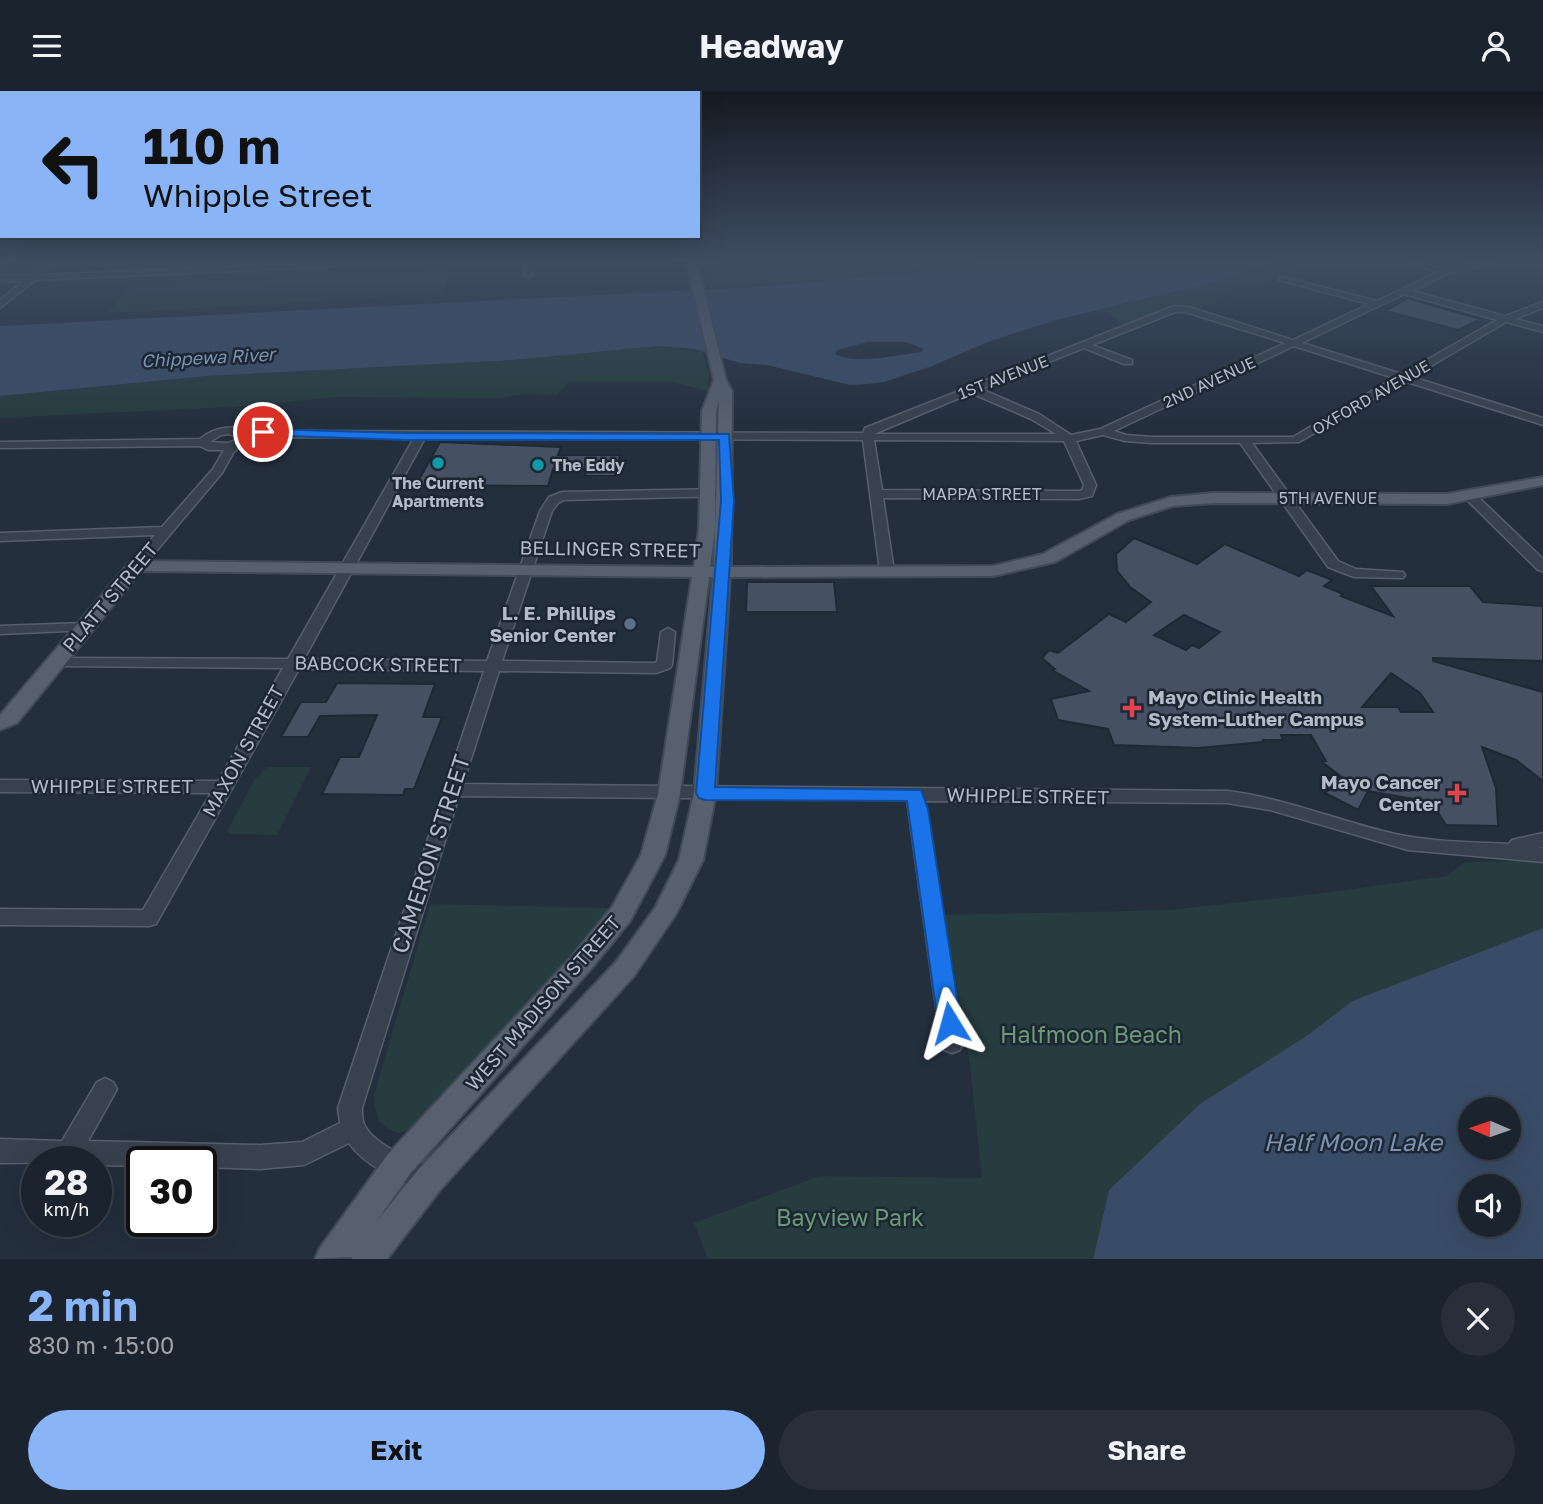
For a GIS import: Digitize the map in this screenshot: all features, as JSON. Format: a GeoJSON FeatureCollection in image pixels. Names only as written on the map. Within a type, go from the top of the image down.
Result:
{"type":"FeatureCollection","features":[{"type":"Feature","properties":{"kind":"main road","name":"WEST MADISON STREET"},"geometry":{"type":"LineString","coordinates":[[367,1259],[429,1179],[625,969],[657,926],[691,860],[705,793],[727,493],[724,437],[726,391],[720,380],[705,314]]}},
{"type":"Feature","properties":{"kind":"main road","name":"WEST MADISON STREET"},"geometry":{"type":"LineString","coordinates":[[331,1259],[399,1164],[582,962],[621,914],[653,855],[669,794],[701,572],[707,529],[711,402],[720,380]]}},
{"type":"Feature","properties":{"kind":"main road","name":"5TH AVENUE"},"geometry":{"type":"LineString","coordinates":[[1114,522],[1155,506],[1191,499],[1447,499],[1470,496],[1511,484],[1543,481]]}},
{"type":"Feature","properties":{"kind":"main road","name":"BELLINGER STREET"},"geometry":{"type":"LineString","coordinates":[[136,565],[701,572],[993,571],[1022,566],[1063,552],[1114,522]]}},
{"type":"Feature","properties":{"kind":"main road","name":"PLATT STREET"},"geometry":{"type":"LineString","coordinates":[[3,725],[136,565]]}},
{"type":"Feature","properties":{"kind":"street","name":"1ST AVENUE"},"geometry":{"type":"LineString","coordinates":[[867,438],[867,433],[872,428],[1163,314]]}},
{"type":"Feature","properties":{"kind":"street","name":"1ST AVENUE"},"geometry":{"type":"LineString","coordinates":[[1201,314],[1293,342]]}},
{"type":"Feature","properties":{"kind":"street","name":"2ND AVENUE"},"geometry":{"type":"LineString","coordinates":[[1069,439],[1104,431],[1353,314]]}},
{"type":"Feature","properties":{"kind":"street"},"geometry":{"type":"LineString","coordinates":[[1485,314],[1543,329]]}},
{"type":"Feature","properties":{"kind":"street","name":"OXFORD AVENUE"},"geometry":{"type":"LineString","coordinates":[[1104,431],[1135,439],[1286,441],[1302,438],[1505,319],[1520,314]]}},
{"type":"Feature","properties":{"kind":"street"},"geometry":{"type":"LineString","coordinates":[[1293,342],[1543,422]]}},
{"type":"Feature","properties":{"kind":"street"},"geometry":{"type":"LineString","coordinates":[[1084,345],[1128,362]]}},
{"type":"Feature","properties":{"kind":"street"},"geometry":{"type":"LineString","coordinates":[[971,389],[1049,425],[1069,439]]}},
{"type":"Feature","properties":{"kind":"street"},"geometry":{"type":"LineString","coordinates":[[0,445],[207,441],[224,432],[241,439],[298,435],[1069,439]]}},
{"type":"Feature","properties":{"kind":"street","name":"MAXON STREET"},"geometry":{"type":"LineString","coordinates":[[0,917],[149,918],[420,437]]}},
{"type":"Feature","properties":{"kind":"street"},"geometry":{"type":"LineString","coordinates":[[867,438],[887,571]]}},
{"type":"Feature","properties":{"kind":"street","name":"PLATT STREET"},"geometry":{"type":"LineString","coordinates":[[136,565],[217,473],[227,451],[241,439]]}},
{"type":"Feature","properties":{"kind":"street","name":"MAPPA STREET"},"geometry":{"type":"LineString","coordinates":[[876,494],[1079,495],[1088,492],[1090,485],[1069,439]]}},
{"type":"Feature","properties":{"kind":"street"},"geometry":{"type":"LineString","coordinates":[[207,441],[212,463],[210,478]]}},
{"type":"Feature","properties":{"kind":"street"},"geometry":{"type":"LineString","coordinates":[[1244,441],[1330,562],[1345,571],[1398,575]]}},
{"type":"Feature","properties":{"kind":"street"},"geometry":{"type":"LineString","coordinates":[[708,492],[727,493]]}},
{"type":"Feature","properties":{"kind":"street","name":"CAMERON STREET"},"geometry":{"type":"LineString","coordinates":[[353,1129],[350,1108],[356,1084],[546,510],[557,497],[665,496],[708,492]]}},
{"type":"Feature","properties":{"kind":"street"},"geometry":{"type":"LineString","coordinates":[[1470,496],[1543,567]]}},
{"type":"Feature","properties":{"kind":"street"},"geometry":{"type":"LineString","coordinates":[[0,537],[166,531]]}},
{"type":"Feature","properties":{"kind":"street"},"geometry":{"type":"LineString","coordinates":[[0,630],[85,627]]}},
{"type":"Feature","properties":{"kind":"street","name":"BABCOCK STREET"},"geometry":{"type":"LineString","coordinates":[[57,661],[661,668],[664,665],[668,632]]}},
{"type":"Feature","properties":{"kind":"street","name":"WHIPPLE STREET"},"geometry":{"type":"LineString","coordinates":[[0,786],[224,787]]}},
{"type":"Feature","properties":{"kind":"street","name":"WHIPPLE STREET"},"geometry":{"type":"LineString","coordinates":[[453,790],[1237,798],[1267,802],[1412,843],[1543,855]]}},
{"type":"Feature","properties":{"kind":"street"},"geometry":{"type":"LineString","coordinates":[[914,795],[919,809],[953,1043]]}},
{"type":"Feature","properties":{"kind":"street","name":"WHIPPLE STREET"},"geometry":{"type":"LineString","coordinates":[[1514,851],[1520,845],[1543,840]]}},
{"type":"Feature","properties":{"kind":"street"},"geometry":{"type":"LineString","coordinates":[[72,1146],[105,1089]]}},
{"type":"Feature","properties":{"kind":"street"},"geometry":{"type":"LineString","coordinates":[[112,1153],[283,1156],[320,1147],[353,1129],[363,1142],[429,1179]]}},
{"type":"Feature","properties":{"kind":"street"},"geometry":{"type":"LineString","coordinates":[[0,1151],[21,1151]]}},
{"type":"Feature","properties":{"kind":"green space"},"geometry":{"type":"Polygon","coordinates":[[[1108,314],[1156,314],[1125,325],[1108,314]]]}},
{"type":"Feature","properties":{"kind":"green space"},"geometry":{"type":"Polygon","coordinates":[[[658,346],[702,352],[709,374],[708,391],[672,382],[569,382],[556,395],[523,394],[501,398],[334,397],[250,406],[0,418],[0,396],[207,376],[513,360],[658,346]]]}},
{"type":"Feature","properties":{"kind":"green space"},"geometry":{"type":"Polygon","coordinates":[[[267,767],[311,767],[277,835],[230,834],[227,831],[255,779],[267,767]]]}},
{"type":"Feature","properties":{"kind":"green space","name":"Halfmoon Beach"},"geometry":{"type":"Polygon","coordinates":[[[1543,861],[1543,928],[1352,1001],[1109,1190],[1093,1259],[708,1259],[694,1223],[819,1176],[982,1178],[970,1065],[945,915],[1168,910],[1447,876],[1465,862],[1543,861]]]}},
{"type":"Feature","properties":{"kind":"green space"},"geometry":{"type":"Polygon","coordinates":[[[430,904],[612,908],[552,981],[411,1130],[398,1133],[386,1127],[379,1119],[374,1095],[430,904]]]}},
{"type":"Feature","properties":{"kind":"water","name":"Chippewa River"},"geometry":{"type":"Polygon","coordinates":[[[242,314],[1083,314],[990,341],[932,366],[884,382],[868,384],[850,385],[767,365],[740,363],[694,349],[658,346],[513,360],[207,376],[0,396],[0,326],[242,314]],[[868,342],[837,350],[835,354],[865,359],[921,352],[924,349],[906,342],[868,342]]]}},
{"type":"Feature","properties":{"kind":"water","name":"Half Moon Lake"},"geometry":{"type":"Polygon","coordinates":[[[1543,928],[1543,1259],[1093,1259],[1109,1190],[1200,1104],[1308,1035],[1352,1001],[1543,928]]]}},
{"type":"Feature","properties":{"kind":"building"},"geometry":{"type":"Polygon","coordinates":[[[1395,314],[1462,314],[1481,319],[1458,330],[1395,314]]]}},
{"type":"Feature","properties":{"kind":"building"},"geometry":{"type":"Polygon","coordinates":[[[440,442],[561,447],[558,455],[620,455],[615,476],[585,476],[587,469],[553,469],[548,486],[416,485],[440,442]]]}},
{"type":"Feature","properties":{"kind":"building"},"geometry":{"type":"Polygon","coordinates":[[[1134,538],[1197,564],[1225,544],[1299,576],[1307,570],[1332,580],[1324,586],[1343,594],[1341,596],[1393,616],[1371,586],[1470,586],[1483,602],[1543,606],[1543,661],[1433,658],[1433,661],[1543,692],[1543,781],[1516,760],[1482,747],[1496,788],[1498,826],[1446,825],[1431,802],[1368,791],[1358,810],[1325,793],[1344,779],[1322,762],[1326,761],[1311,735],[1281,735],[1283,740],[1198,748],[1114,745],[1108,729],[1058,720],[1051,699],[1089,691],[1052,670],[1055,669],[1042,658],[1049,650],[1058,653],[1109,614],[1126,622],[1151,602],[1130,587],[1117,571],[1116,554],[1134,538]],[[1184,615],[1154,635],[1186,650],[1192,645],[1199,648],[1220,632],[1184,615]],[[1391,673],[1362,707],[1398,707],[1401,712],[1433,712],[1420,693],[1391,673]]]}},
{"type":"Feature","properties":{"kind":"building"},"geometry":{"type":"Polygon","coordinates":[[[747,582],[834,582],[837,612],[746,612],[747,582]]]}},
{"type":"Feature","properties":{"kind":"building"},"geometry":{"type":"Polygon","coordinates":[[[337,683],[435,684],[423,717],[442,717],[414,789],[405,789],[403,795],[322,794],[340,757],[359,757],[377,715],[320,716],[308,737],[281,737],[301,702],[326,702],[337,683]]]}},
{"type":"Feature","properties":{"kind":"place","name":"The Current Apartments"},"geometry":{"type":"Point","coordinates":[438,463]}},
{"type":"Feature","properties":{"kind":"place","name":"The Eddy"},"geometry":{"type":"Point","coordinates":[538,465]}},
{"type":"Feature","properties":{"kind":"place","name":"L. E. Phillips Senior Center"},"geometry":{"type":"Point","coordinates":[630,624]}},
{"type":"Feature","properties":{"kind":"place","name":"Mayo Clinic Health System-Luther Campus"},"geometry":{"type":"Point","coordinates":[1132,708]}},
{"type":"Feature","properties":{"kind":"place","name":"Mayo Cancer Center"},"geometry":{"type":"Point","coordinates":[1457,793]}},
{"type":"Feature","properties":{"kind":"route"},"geometry":{"type":"LineString","coordinates":[[263,432],[404,437],[724,437],[727,501],[705,793],[914,795],[919,809],[950,1023]]}},
{"type":"Feature","properties":{"kind":"park label","name":"Bayview Park"},"geometry":{"type":"Point","coordinates":[850,1218]}}]}
